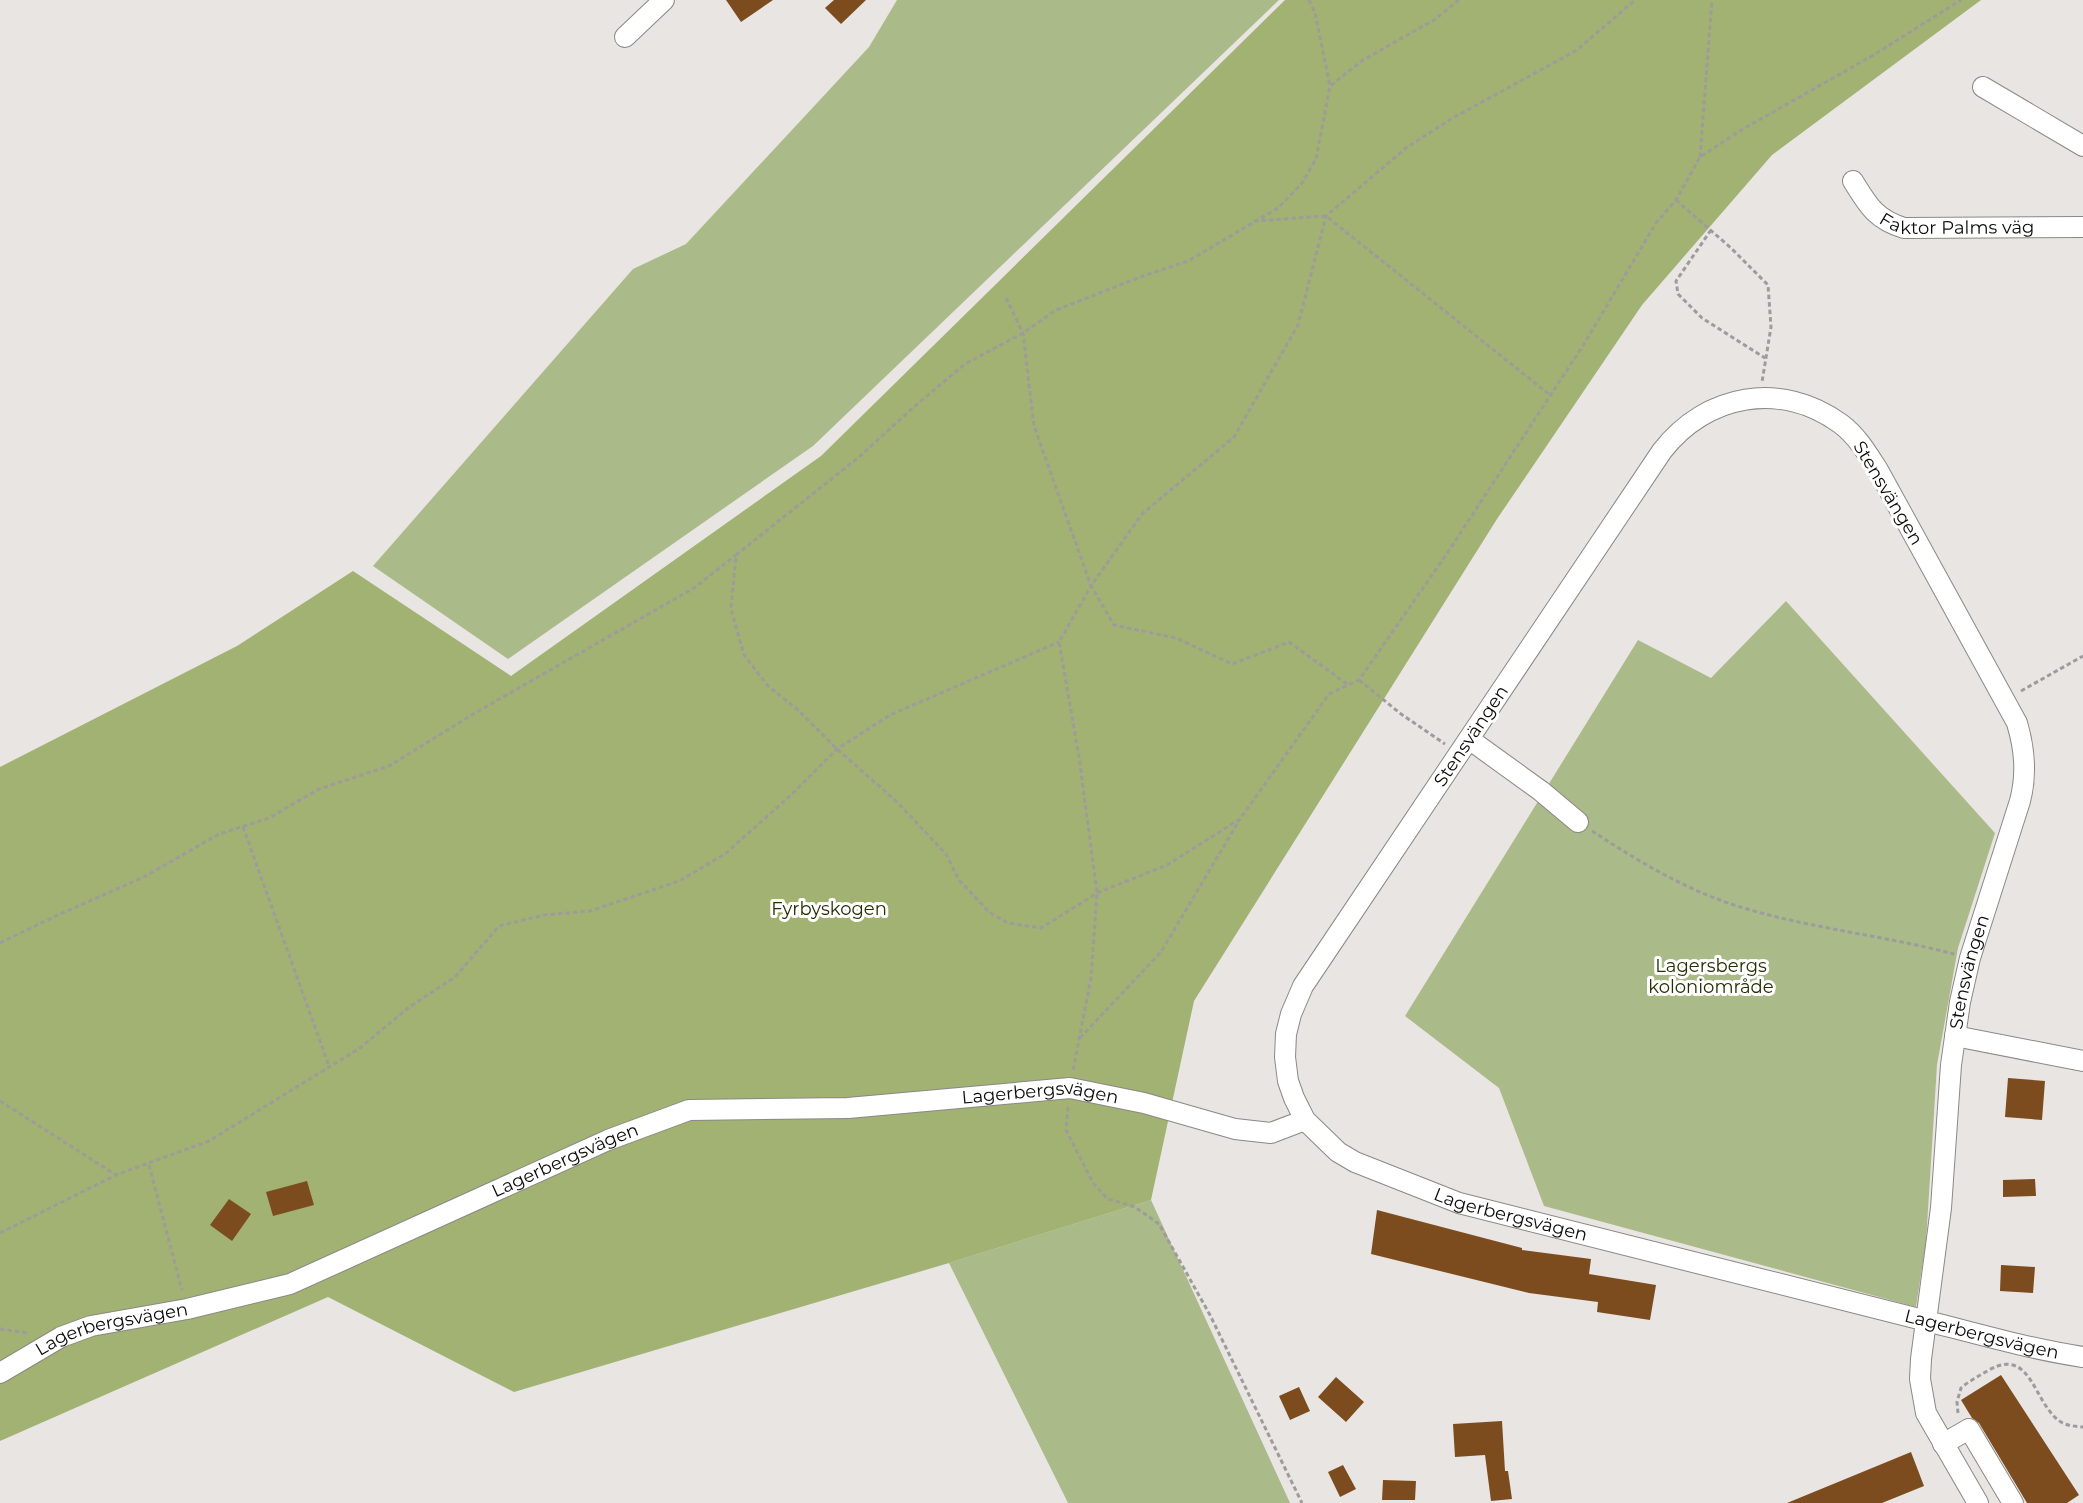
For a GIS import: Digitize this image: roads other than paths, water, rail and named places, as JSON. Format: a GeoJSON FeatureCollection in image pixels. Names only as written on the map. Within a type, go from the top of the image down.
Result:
{"type":"FeatureCollection","features":[{"type":"Feature","properties":{"kind":"street"},"geometry":{"type":"LineString","coordinates":[[625,37],[664,0]]}},
{"type":"Feature","properties":{"kind":"street"},"geometry":{"type":"LineString","coordinates":[[1983,87],[2083,146]]}},
{"type":"Feature","properties":{"kind":"street","name":"Faktor Palms väg"},"geometry":{"type":"LineString","coordinates":[[1853,181],[1867,203],[1881,218],[1904,228],[2083,227]]}},
{"type":"Feature","properties":{"kind":"street","name":"Stensvängen"},"geometry":{"type":"LineString","coordinates":[[1305,1120],[1288,1080],[1286,1046],[1290,1014],[1303,986],[1673,437],[1705,412],[1743,399],[1790,401],[1809,406],[1842,424],[1857,439],[1878,470],[2012,695],[2016,723],[2023,745],[2025,783],[1970,958],[1960,1002],[1951,1065],[1941,1208],[1921,1359],[1922,1396],[1926,1413],[1978,1503]]}},
{"type":"Feature","properties":{"kind":"street"},"geometry":{"type":"LineString","coordinates":[[1464,746],[1540,791],[1578,822]]}},
{"type":"Feature","properties":{"kind":"street"},"geometry":{"type":"LineString","coordinates":[[1955,1036],[2083,1061]]}},
{"type":"Feature","properties":{"kind":"street","name":"Lagerbergsvägen"},"geometry":{"type":"LineString","coordinates":[[0,1373],[61,1337],[91,1326],[187,1310],[290,1284],[608,1140],[689,1110],[848,1108],[1070,1088],[1144,1103],[1235,1129],[1271,1133],[1305,1120],[1338,1152],[1355,1162],[1459,1203],[2028,1346],[2083,1357]]}},
{"type":"Feature","properties":{"kind":"street"},"geometry":{"type":"LineString","coordinates":[[1943,1444],[1969,1430],[2013,1503]]}},
{"type":"Feature","properties":{"kind":"park label","name":"Fyrbyskogen"},"geometry":{"type":"Point","coordinates":[829,909]}},
{"type":"Feature","properties":{"kind":"park label","name":"Lagersbergs koloniområde"},"geometry":{"type":"Point","coordinates":[1711,976]}}]}
